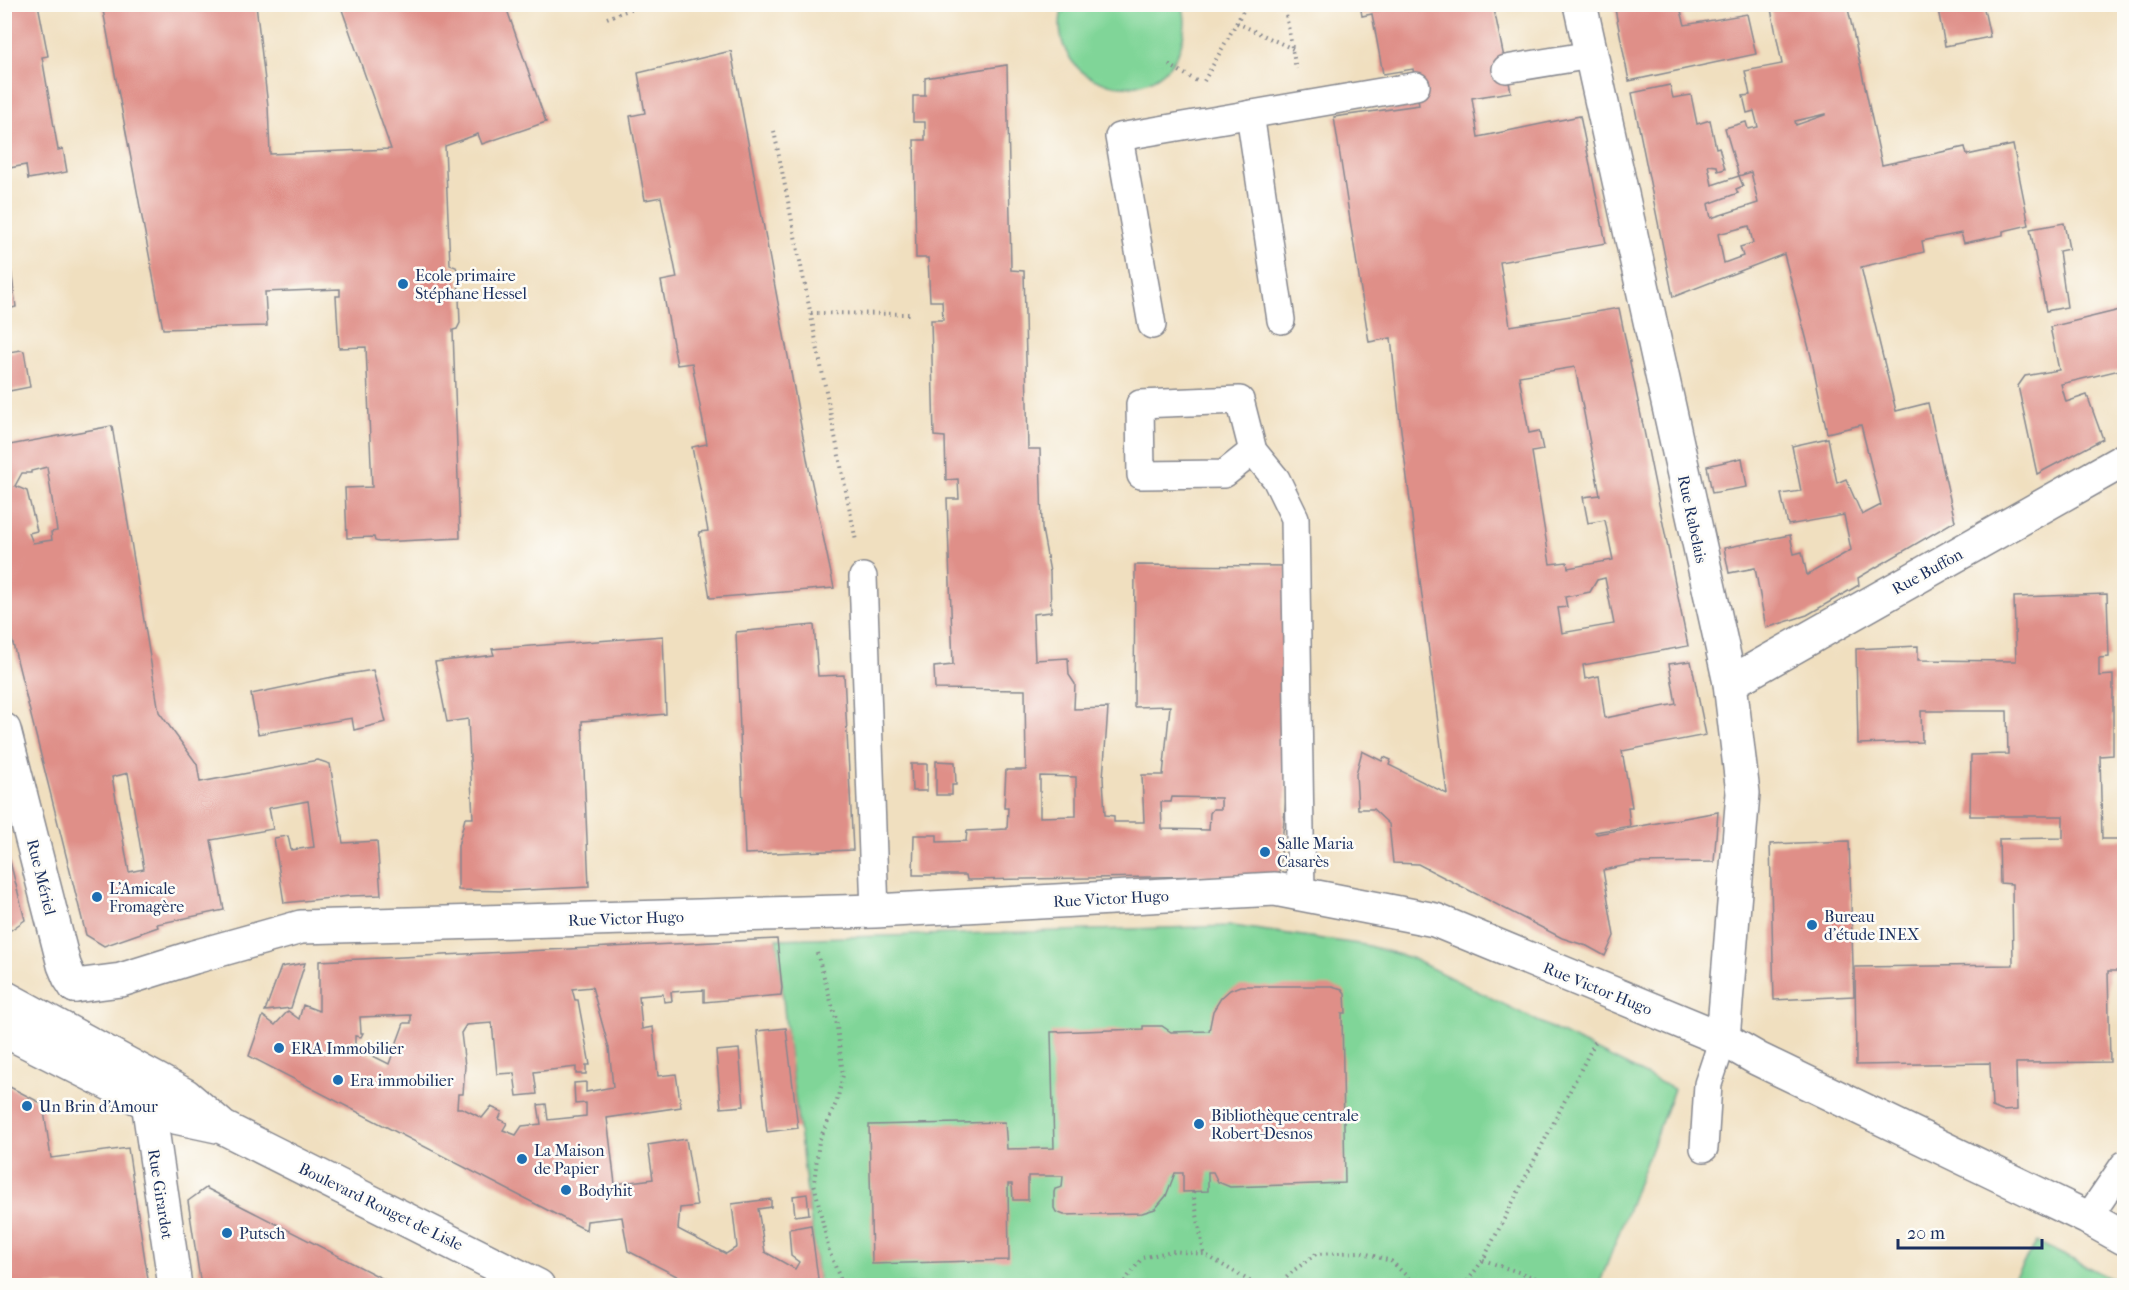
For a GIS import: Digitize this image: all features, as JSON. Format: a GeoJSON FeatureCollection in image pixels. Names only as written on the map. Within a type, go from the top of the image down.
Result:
{"type":"FeatureCollection","features":[{"type":"Feature","properties":{"kind":"street","name":"Rue Rabelais"},"geometry":{"type":"LineString","coordinates":[[1581,4],[1730,684],[1743,793],[1723,1040]]}},
{"type":"Feature","properties":{"kind":"street","name":"Rue Buffon"},"geometry":{"type":"LineString","coordinates":[[1730,684],[2124,460]]}},
{"type":"Feature","properties":{"kind":"street","name":"Rue Mériel"},"geometry":{"type":"LineString","coordinates":[[4,730],[64,965],[75,986]]}},
{"type":"Feature","properties":{"kind":"street","name":"Rue Victor Hugo"},"geometry":{"type":"LineString","coordinates":[[75,986],[121,980],[302,927],[875,911],[1275,889],[1435,920],[1723,1040],[2088,1218],[2124,1238]]}},
{"type":"Feature","properties":{"kind":"street"},"geometry":{"type":"LineString","coordinates":[[55,1023],[75,986]]}},
{"type":"Feature","properties":{"kind":"street","name":"Boulevard Rouget de Lisle"},"geometry":{"type":"LineString","coordinates":[[4,997],[185,1095],[222,1127],[538,1286]]}},
{"type":"Feature","properties":{"kind":"street","name":"Boulevard Rouget de Lisle"},"geometry":{"type":"LineString","coordinates":[[4,1030],[175,1117],[222,1127]]}},
{"type":"Feature","properties":{"kind":"street","name":"Rue Girardot"},"geometry":{"type":"LineString","coordinates":[[148,1102],[175,1286]]}},
{"type":"Feature","properties":{"kind":"lane"},"geometry":{"type":"LineString","coordinates":[[1506,69],[1591,55]]}},
{"type":"Feature","properties":{"kind":"lane"},"geometry":{"type":"LineString","coordinates":[[1152,326],[1119,137],[1416,86]]}},
{"type":"Feature","properties":{"kind":"lane"},"geometry":{"type":"LineString","coordinates":[[1250,114],[1281,321]]}},
{"type":"Feature","properties":{"kind":"lane"},"geometry":{"type":"LineString","coordinates":[[1254,451],[1224,474],[1141,475],[1140,404],[1240,400],[1254,451],[1276,479],[1294,518],[1301,894]]}},
{"type":"Feature","properties":{"kind":"lane"},"geometry":{"type":"LineString","coordinates":[[863,577],[875,911]]}},
{"type":"Feature","properties":{"kind":"lane"},"geometry":{"type":"LineString","coordinates":[[1704,1148],[1708,1084],[1723,1040]]}},
{"type":"Feature","properties":{"kind":"lane"},"geometry":{"type":"LineString","coordinates":[[2088,1218],[2124,1165]]}},
{"type":"Feature","properties":{"kind":"path"},"geometry":{"type":"LineString","coordinates":[[607,18],[644,4]]}},
{"type":"Feature","properties":{"kind":"path"},"geometry":{"type":"LineString","coordinates":[[1051,4],[1061,11]]}},
{"type":"Feature","properties":{"kind":"path"},"geometry":{"type":"LineString","coordinates":[[1178,126],[1247,4]]}},
{"type":"Feature","properties":{"kind":"path"},"geometry":{"type":"LineString","coordinates":[[1284,4],[1303,105]]}},
{"type":"Feature","properties":{"kind":"path"},"geometry":{"type":"LineString","coordinates":[[1237,23],[1293,50]]}},
{"type":"Feature","properties":{"kind":"path"},"geometry":{"type":"LineString","coordinates":[[1170,65],[1202,84]]}},
{"type":"Feature","properties":{"kind":"path"},"geometry":{"type":"LineString","coordinates":[[774,131],[863,577]]}},
{"type":"Feature","properties":{"kind":"path"},"geometry":{"type":"LineString","coordinates":[[811,314],[909,314]]}},
{"type":"Feature","properties":{"kind":"path"},"geometry":{"type":"LineString","coordinates":[[816,948],[836,1019],[843,1075],[837,1101],[819,1141],[814,1183],[829,1251],[843,1286]]}},
{"type":"Feature","properties":{"kind":"path"},"geometry":{"type":"LineString","coordinates":[[1464,1286],[1483,1260],[1595,1042]]}},
{"type":"Feature","properties":{"kind":"path"},"geometry":{"type":"LineString","coordinates":[[1193,1192],[1204,1254]]}},
{"type":"Feature","properties":{"kind":"path"},"geometry":{"type":"LineString","coordinates":[[1121,1286],[1142,1258],[1172,1251],[1204,1254],[1258,1286]]}},
{"type":"Feature","properties":{"kind":"path"},"geometry":{"type":"LineString","coordinates":[[1278,1286],[1293,1271],[1316,1254],[1360,1252],[1391,1261],[1417,1286]]}},
{"type":"Feature","properties":{"kind":"path"},"geometry":{"type":"LineString","coordinates":[[1483,1260],[1559,1286]]}},
{"type":"Feature","properties":{"kind":"green space"},"geometry":{"type":"Polygon","coordinates":[[[1063,5],[1182,5],[1185,15],[1184,35],[1168,68],[1149,81],[1127,86],[1104,83],[1084,73],[1069,56],[1061,33],[1063,5]]]}},
{"type":"Feature","properties":{"kind":"green space"},"geometry":{"type":"Polygon","coordinates":[[[1233,926],[1365,945],[1411,958],[1674,1089],[1599,1285],[819,1285],[777,939],[1233,926]]]}},
{"type":"Feature","properties":{"kind":"green space"},"geometry":{"type":"Polygon","coordinates":[[[2037,1242],[2124,1285],[2009,1285],[2037,1242]]]}},
{"type":"Feature","properties":{"kind":"building"},"geometry":{"type":"Polygon","coordinates":[[[4,4],[38,4],[48,56],[42,57],[58,150],[63,149],[67,172],[28,179],[26,165],[4,169],[4,4]]]}},
{"type":"Feature","properties":{"kind":"building"},"geometry":{"type":"Polygon","coordinates":[[[340,4],[505,4],[546,122],[482,144],[478,134],[445,146],[450,265],[456,267],[458,272],[460,323],[457,329],[453,330],[460,538],[379,542],[375,541],[374,537],[347,538],[345,488],[372,487],[366,347],[339,348],[336,296],[340,296],[340,289],[265,292],[267,326],[163,329],[102,5],[256,5],[268,106],[270,154],[391,149],[340,4]]]}},
{"type":"Feature","properties":{"kind":"building"},"geometry":{"type":"Polygon","coordinates":[[[1360,4],[1493,4],[1511,92],[1472,98],[1478,137],[1580,116],[1606,243],[1500,262],[1510,326],[1619,308],[1688,646],[1583,665],[1585,679],[1599,676],[1605,718],[1676,704],[1669,664],[1691,661],[1706,735],[1622,751],[1632,807],[1628,807],[1630,826],[1595,832],[1597,834],[1718,812],[1714,862],[1637,863],[1603,870],[1614,936],[1605,956],[1587,946],[1562,938],[1418,864],[1393,863],[1389,824],[1373,809],[1358,809],[1356,774],[1362,751],[1382,761],[1384,757],[1391,760],[1389,765],[1447,794],[1391,338],[1369,342],[1334,117],[1419,105],[1413,69],[1383,74],[1372,14],[1362,16],[1360,4]],[[1575,367],[1519,376],[1529,433],[1539,431],[1543,450],[1532,452],[1550,564],[1567,562],[1568,568],[1613,560],[1605,520],[1588,523],[1583,497],[1600,495],[1575,367]],[[1605,578],[1597,580],[1590,592],[1565,597],[1567,607],[1558,608],[1562,633],[1614,624],[1605,578]]]}},
{"type":"Feature","properties":{"kind":"building"},"geometry":{"type":"Polygon","coordinates":[[[1614,4],[1679,4],[1685,25],[1747,14],[1756,54],[1629,81],[1614,4]]]}},
{"type":"Feature","properties":{"kind":"building"},"geometry":{"type":"Polygon","coordinates":[[[1770,4],[1847,4],[1882,165],[1965,147],[1967,155],[2013,145],[2029,225],[2003,231],[2003,235],[1964,243],[1961,233],[1922,241],[1924,252],[1861,267],[1896,411],[1928,403],[1955,521],[1858,578],[1859,585],[1807,615],[1766,628],[1755,568],[1729,573],[1724,548],[1790,535],[1794,554],[1802,552],[1807,575],[1851,550],[1844,515],[1788,525],[1781,494],[1801,491],[1792,446],[1828,438],[1837,483],[1846,479],[1862,515],[1881,505],[1861,425],[1827,433],[1811,356],[1784,254],[1673,297],[1632,93],[1670,85],[1673,98],[1691,95],[1697,124],[1710,120],[1716,148],[1719,147],[1725,169],[1718,171],[1717,166],[1708,165],[1712,185],[1739,176],[1725,128],[1746,122],[1748,129],[1758,127],[1754,111],[1747,113],[1743,96],[1750,95],[1745,71],[1782,64],[1770,4]],[[1825,115],[1795,121],[1796,125],[1825,115]],[[1751,172],[1739,176],[1743,186],[1736,189],[1738,193],[1708,204],[1711,218],[1758,203],[1751,172]],[[1749,226],[1718,234],[1724,263],[1743,256],[1740,247],[1753,243],[1749,226]]]}},
{"type":"Feature","properties":{"kind":"building"},"geometry":{"type":"Polygon","coordinates":[[[1937,4],[1983,4],[1990,37],[1945,46],[1937,4]]]}},
{"type":"Feature","properties":{"kind":"building"},"geometry":{"type":"Polygon","coordinates":[[[731,51],[809,469],[834,588],[710,598],[699,532],[708,531],[692,447],[707,444],[692,363],[677,365],[661,281],[677,278],[661,197],[645,200],[630,116],[645,113],[638,73],[731,51]]]}},
{"type":"Feature","properties":{"kind":"building"},"geometry":{"type":"Polygon","coordinates":[[[1007,65],[1011,270],[1024,271],[1028,449],[1040,449],[1042,529],[1050,572],[1051,612],[1033,614],[1035,660],[1068,658],[1069,675],[1075,684],[1074,709],[1108,708],[1103,778],[1105,815],[1114,816],[1114,822],[1144,822],[1142,775],[1163,775],[1170,706],[1134,707],[1135,565],[1287,566],[1286,799],[1279,875],[967,880],[966,875],[913,875],[914,835],[937,835],[937,842],[966,841],[967,831],[1007,829],[1008,808],[1004,808],[1006,770],[1026,770],[1025,690],[935,689],[934,667],[953,665],[947,499],[959,499],[958,479],[946,480],[945,437],[934,436],[931,320],[943,320],[942,301],[930,301],[928,258],[916,258],[914,140],[925,140],[925,122],[913,122],[913,96],[925,96],[925,78],[1007,65]],[[1040,776],[1040,817],[1076,816],[1076,777],[1040,776]],[[1172,797],[1171,802],[1161,802],[1162,829],[1209,830],[1210,813],[1213,809],[1221,809],[1221,798],[1172,797]]]}},
{"type":"Feature","properties":{"kind":"building"},"geometry":{"type":"Polygon","coordinates":[[[2064,223],[2069,249],[2059,251],[2067,307],[2046,311],[2030,229],[2064,223]]]}},
{"type":"Feature","properties":{"kind":"building"},"geometry":{"type":"Polygon","coordinates":[[[11,269],[16,307],[4,310],[4,270],[11,269]]]}},
{"type":"Feature","properties":{"kind":"building"},"geometry":{"type":"Polygon","coordinates":[[[2124,309],[2124,369],[2061,384],[2066,402],[2087,395],[2103,439],[2037,474],[2018,386],[2025,376],[2059,370],[2050,327],[2124,309]]]}},
{"type":"Feature","properties":{"kind":"building"},"geometry":{"type":"Polygon","coordinates":[[[24,351],[30,387],[4,392],[4,353],[24,351]]]}},
{"type":"Feature","properties":{"kind":"building"},"geometry":{"type":"Polygon","coordinates":[[[112,426],[159,712],[197,764],[200,782],[318,760],[330,764],[343,843],[377,841],[381,895],[284,903],[274,838],[288,836],[291,850],[314,847],[308,801],[269,808],[273,829],[211,840],[224,910],[157,924],[158,927],[104,946],[86,935],[4,608],[4,446],[112,426]],[[47,467],[31,471],[31,473],[22,473],[15,486],[27,491],[37,531],[29,533],[33,543],[52,540],[51,532],[57,531],[47,467]],[[128,773],[112,777],[129,872],[144,869],[128,773]]]}},
{"type":"Feature","properties":{"kind":"building"},"geometry":{"type":"Polygon","coordinates":[[[1742,458],[1747,487],[1712,493],[1707,466],[1742,458]]]}},
{"type":"Feature","properties":{"kind":"building"},"geometry":{"type":"Polygon","coordinates":[[[2107,594],[2109,657],[2099,658],[2099,676],[2113,675],[2113,755],[2100,756],[2102,839],[2124,839],[2124,971],[2108,971],[2110,1062],[2016,1063],[2017,1110],[2002,1111],[1992,1107],[1990,1063],[1856,1065],[1855,967],[2013,965],[2012,884],[2000,883],[1999,839],[2063,838],[2063,816],[1970,816],[1971,755],[2008,754],[2007,711],[1921,711],[1922,742],[1858,744],[1856,649],[1918,646],[1918,660],[2016,661],[2014,597],[2107,594]]]}},
{"type":"Feature","properties":{"kind":"building"},"geometry":{"type":"Polygon","coordinates":[[[814,625],[818,676],[844,675],[853,850],[745,854],[736,632],[814,625]]]}},
{"type":"Feature","properties":{"kind":"building"},"geometry":{"type":"Polygon","coordinates":[[[663,636],[666,714],[582,721],[589,887],[507,891],[458,890],[458,846],[465,818],[473,818],[468,719],[447,722],[435,662],[494,655],[492,649],[663,636]]]}},
{"type":"Feature","properties":{"kind":"building"},"geometry":{"type":"Polygon","coordinates":[[[373,670],[386,722],[354,730],[352,718],[258,734],[251,694],[373,670]]]}},
{"type":"Feature","properties":{"kind":"building"},"geometry":{"type":"Polygon","coordinates":[[[936,761],[955,762],[956,785],[952,785],[952,795],[936,795],[936,761]]]}},
{"type":"Feature","properties":{"kind":"building"},"geometry":{"type":"Polygon","coordinates":[[[911,764],[927,764],[927,791],[912,791],[911,764]]]}},
{"type":"Feature","properties":{"kind":"building"},"geometry":{"type":"Polygon","coordinates":[[[4,838],[25,920],[8,932],[4,931],[4,838]]]}},
{"type":"Feature","properties":{"kind":"building","name":"Bureau d'étude INEX"},"geometry":{"type":"Polygon","coordinates":[[[1849,841],[1854,996],[1774,1000],[1770,844],[1849,841]]]}},
{"type":"Feature","properties":{"kind":"building"},"geometry":{"type":"Polygon","coordinates":[[[777,939],[781,995],[704,1002],[704,990],[671,992],[672,1001],[664,1002],[663,994],[639,996],[642,1029],[653,1027],[658,1076],[676,1074],[681,1107],[607,1118],[615,1184],[653,1179],[648,1145],[686,1139],[697,1206],[680,1208],[678,1229],[726,1254],[737,1247],[732,1204],[771,1199],[771,1207],[758,1209],[765,1252],[795,1269],[799,1262],[791,1256],[789,1229],[811,1225],[819,1286],[696,1286],[628,1251],[622,1217],[587,1221],[586,1230],[249,1056],[263,1016],[275,1025],[288,1011],[299,1019],[303,1005],[319,1011],[319,961],[777,939]],[[592,987],[572,989],[575,1000],[578,1000],[590,1065],[586,1065],[586,1074],[576,1074],[576,1067],[534,1072],[537,1094],[517,1096],[514,1073],[497,1074],[492,1023],[466,1025],[461,1033],[465,1066],[463,1094],[458,1094],[457,1108],[462,1108],[482,1118],[491,1107],[502,1112],[499,1119],[507,1123],[503,1130],[516,1135],[522,1126],[541,1124],[538,1105],[546,1104],[548,1120],[586,1116],[586,1103],[575,1104],[574,1083],[586,1082],[586,1092],[613,1087],[609,1048],[592,987]],[[411,1015],[360,1017],[361,1033],[363,1033],[361,1037],[355,1036],[355,1047],[389,1064],[404,1023],[411,1023],[411,1015]]]}},
{"type":"Feature","properties":{"kind":"building"},"geometry":{"type":"Polygon","coordinates":[[[305,963],[291,1008],[265,1011],[281,967],[305,963]]]}},
{"type":"Feature","properties":{"kind":"building","name":"Bibliothèque centrale Robert-Desnos"},"geometry":{"type":"Polygon","coordinates":[[[1240,986],[1332,986],[1342,989],[1345,993],[1346,1013],[1342,1013],[1345,1183],[1230,1187],[1218,1182],[1213,1172],[1208,1172],[1208,1191],[1183,1192],[1183,1173],[1175,1173],[1166,1196],[1155,1209],[1142,1213],[1064,1215],[1056,1212],[1054,1208],[1054,1192],[1055,1189],[1062,1187],[1063,1176],[1028,1176],[1028,1200],[1013,1200],[1012,1184],[1008,1184],[1009,1260],[872,1264],[869,1125],[1005,1122],[1007,1149],[1054,1148],[1051,1032],[1143,1029],[1143,1026],[1162,1026],[1171,1032],[1209,1031],[1213,1011],[1221,998],[1230,990],[1240,986]]]}},
{"type":"Feature","properties":{"kind":"building"},"geometry":{"type":"Polygon","coordinates":[[[786,1028],[798,1128],[767,1132],[757,1031],[786,1028]]]}},
{"type":"Feature","properties":{"kind":"building"},"geometry":{"type":"Polygon","coordinates":[[[739,1049],[744,1106],[721,1108],[716,1051],[739,1049]]]}},
{"type":"Feature","properties":{"kind":"building"},"geometry":{"type":"Polygon","coordinates":[[[4,1084],[43,1104],[51,1158],[128,1148],[149,1286],[4,1286],[4,1084]]]}},
{"type":"Feature","properties":{"kind":"building"},"geometry":{"type":"Polygon","coordinates":[[[206,1188],[397,1286],[201,1286],[188,1201],[206,1188]]]}},
{"type":"Feature","properties":{"kind":"building"},"geometry":{"type":"Polygon","coordinates":[[[807,1194],[809,1214],[795,1216],[793,1196],[807,1194]]]}},
{"type":"Feature","properties":{"kind":"place","name":"Ecole primaire Stéphane Hessel"},"geometry":{"type":"Point","coordinates":[403,284]}},
{"type":"Feature","properties":{"kind":"place","name":"Salle Maria Casarès"},"geometry":{"type":"Point","coordinates":[1265,852]}},
{"type":"Feature","properties":{"kind":"place","name":"L'Amicale Fromagère"},"geometry":{"type":"Point","coordinates":[97,897]}},
{"type":"Feature","properties":{"kind":"place","name":"Bureau d'étude INEX"},"geometry":{"type":"Point","coordinates":[1812,925]}},
{"type":"Feature","properties":{"kind":"place","name":"ERA Immobilier"},"geometry":{"type":"Point","coordinates":[279,1048]}},
{"type":"Feature","properties":{"kind":"place","name":"Era immobilier"},"geometry":{"type":"Point","coordinates":[338,1080]}},
{"type":"Feature","properties":{"kind":"place","name":"Un Brin d'Amour"},"geometry":{"type":"Point","coordinates":[27,1106]}},
{"type":"Feature","properties":{"kind":"place","name":"Bibliothèque centrale Robert-Desnos"},"geometry":{"type":"Point","coordinates":[1199,1124]}},
{"type":"Feature","properties":{"kind":"place","name":"La Maison de Papier"},"geometry":{"type":"Point","coordinates":[522,1159]}},
{"type":"Feature","properties":{"kind":"place","name":"Bodyhit"},"geometry":{"type":"Point","coordinates":[566,1190]}},
{"type":"Feature","properties":{"kind":"place","name":"Putsch"},"geometry":{"type":"Point","coordinates":[227,1233]}}]}
